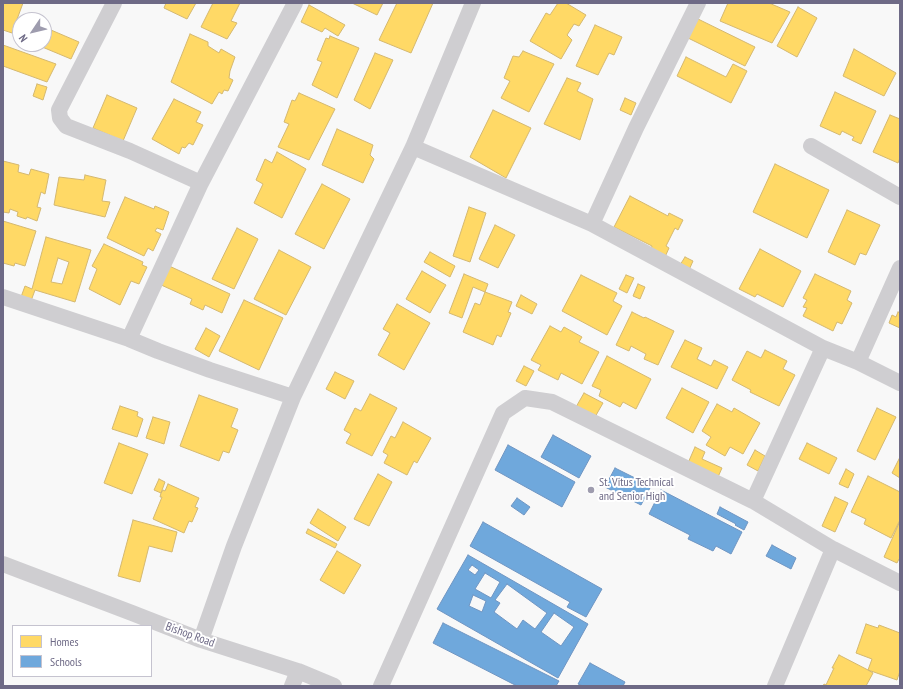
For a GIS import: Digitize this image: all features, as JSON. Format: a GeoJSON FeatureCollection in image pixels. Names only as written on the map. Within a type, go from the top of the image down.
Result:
{"type":"FeatureCollection","features":[{"type":"Feature","properties":{"kind":"street"},"geometry":{"type":"LineString","coordinates":[[114,3],[59,110],[60,118],[66,126],[130,151],[201,183]]}},
{"type":"Feature","properties":{"kind":"street"},"geometry":{"type":"LineString","coordinates":[[129,339],[201,183],[295,3]]}},
{"type":"Feature","properties":{"kind":"street"},"geometry":{"type":"LineString","coordinates":[[201,640],[234,546],[293,397],[413,147],[473,3]]}},
{"type":"Feature","properties":{"kind":"street"},"geometry":{"type":"LineString","coordinates":[[592,224],[636,128],[698,3]]}},
{"type":"Feature","properties":{"kind":"street"},"geometry":{"type":"LineString","coordinates":[[811,146],[900,197]]}},
{"type":"Feature","properties":{"kind":"street"},"geometry":{"type":"LineString","coordinates":[[413,147],[592,224],[823,348],[858,362],[900,383]]}},
{"type":"Feature","properties":{"kind":"street"},"geometry":{"type":"LineString","coordinates":[[858,362],[900,268]]}},
{"type":"Feature","properties":{"kind":"street"},"geometry":{"type":"LineString","coordinates":[[3,297],[129,339],[210,370],[293,397]]}},
{"type":"Feature","properties":{"kind":"street"},"geometry":{"type":"LineString","coordinates":[[752,501],[823,348]]}},
{"type":"Feature","properties":{"kind":"street"},"geometry":{"type":"LineString","coordinates":[[381,686],[502,413],[525,398],[552,402],[752,501],[833,549],[900,582]]}},
{"type":"Feature","properties":{"kind":"street"},"geometry":{"type":"LineString","coordinates":[[775,686],[833,549]]}},
{"type":"Feature","properties":{"kind":"street","name":"Bishop Road"},"geometry":{"type":"LineString","coordinates":[[3,564],[201,640],[298,671],[334,686]]}},
{"type":"Feature","properties":{"kind":"street"},"geometry":{"type":"LineString","coordinates":[[292,686],[298,671]]}},
{"type":"Feature","properties":{"kind":"building: Homes"},"geometry":{"type":"Polygon","coordinates":[[[3,3],[23,3],[20,12],[12,12],[12,33],[3,30],[3,3]]]}},
{"type":"Feature","properties":{"kind":"building: Homes"},"geometry":{"type":"Polygon","coordinates":[[[166,3],[196,3],[187,19],[164,8],[166,3]]]}},
{"type":"Feature","properties":{"kind":"building: Homes"},"geometry":{"type":"Polygon","coordinates":[[[213,3],[240,3],[231,21],[237,23],[227,39],[201,27],[213,3]]]}},
{"type":"Feature","properties":{"kind":"building: Homes"},"geometry":{"type":"Polygon","coordinates":[[[352,3],[383,3],[377,15],[352,3]]]}},
{"type":"Feature","properties":{"kind":"building: Homes"},"geometry":{"type":"Polygon","coordinates":[[[397,3],[433,3],[411,53],[379,40],[397,3]]]}},
{"type":"Feature","properties":{"kind":"building: Homes"},"geometry":{"type":"Polygon","coordinates":[[[558,3],[566,3],[586,15],[579,26],[574,24],[567,35],[572,40],[561,59],[530,41],[546,13],[550,15],[558,3]]]}},
{"type":"Feature","properties":{"kind":"building: Homes"},"geometry":{"type":"Polygon","coordinates":[[[728,3],[769,3],[790,12],[772,43],[720,21],[728,3]]]}},
{"type":"Feature","properties":{"kind":"building: Homes"},"geometry":{"type":"Polygon","coordinates":[[[309,5],[345,25],[338,36],[325,28],[322,32],[301,22],[309,5]]]}},
{"type":"Feature","properties":{"kind":"building: Homes"},"geometry":{"type":"Polygon","coordinates":[[[798,7],[817,18],[797,57],[777,46],[798,7]]]}},
{"type":"Feature","properties":{"kind":"building: Homes"},"geometry":{"type":"Polygon","coordinates":[[[698,19],[755,47],[745,66],[688,38],[698,19]]]}},
{"type":"Feature","properties":{"kind":"building: Homes"},"geometry":{"type":"Polygon","coordinates":[[[595,25],[622,37],[614,55],[609,53],[598,75],[576,66],[595,25]]]}},
{"type":"Feature","properties":{"kind":"building: Homes"},"geometry":{"type":"Polygon","coordinates":[[[52,30],[79,42],[71,59],[52,51],[52,30]]]}},
{"type":"Feature","properties":{"kind":"building: Homes"},"geometry":{"type":"Polygon","coordinates":[[[190,34],[208,42],[208,46],[219,53],[221,49],[235,57],[229,78],[233,80],[228,91],[224,90],[222,94],[219,92],[212,104],[171,82],[190,34]]]}},
{"type":"Feature","properties":{"kind":"building: Homes"},"geometry":{"type":"Polygon","coordinates":[[[330,36],[359,48],[337,98],[312,85],[322,62],[317,60],[326,38],[329,39],[330,36]]]}},
{"type":"Feature","properties":{"kind":"building: Homes"},"geometry":{"type":"Polygon","coordinates":[[[3,45],[12,48],[12,52],[23,52],[56,64],[47,82],[3,66],[3,45]]]}},
{"type":"Feature","properties":{"kind":"building: Homes"},"geometry":{"type":"Polygon","coordinates":[[[854,49],[896,73],[884,96],[843,76],[854,49]]]}},
{"type":"Feature","properties":{"kind":"building: Homes"},"geometry":{"type":"Polygon","coordinates":[[[523,51],[554,64],[529,112],[501,98],[510,81],[504,78],[513,56],[519,57],[523,51]]]}},
{"type":"Feature","properties":{"kind":"building: Homes"},"geometry":{"type":"Polygon","coordinates":[[[375,53],[393,60],[370,109],[354,100],[375,53]]]}},
{"type":"Feature","properties":{"kind":"building: Homes"},"geometry":{"type":"Polygon","coordinates":[[[686,57],[726,77],[733,64],[747,71],[731,103],[677,76],[686,57]]]}},
{"type":"Feature","properties":{"kind":"building: Homes"},"geometry":{"type":"Polygon","coordinates":[[[567,78],[581,83],[577,91],[593,99],[580,140],[544,124],[567,78]]]}},
{"type":"Feature","properties":{"kind":"building: Homes"},"geometry":{"type":"Polygon","coordinates":[[[37,84],[47,87],[43,100],[33,96],[37,84]]]}},
{"type":"Feature","properties":{"kind":"building: Homes"},"geometry":{"type":"Polygon","coordinates":[[[835,92],[876,111],[861,144],[852,140],[854,137],[842,131],[840,135],[820,126],[835,92]]]}},
{"type":"Feature","properties":{"kind":"building: Homes"},"geometry":{"type":"Polygon","coordinates":[[[299,93],[335,109],[309,160],[278,147],[289,124],[284,122],[292,100],[295,101],[299,93]]]}},
{"type":"Feature","properties":{"kind":"building: Homes"},"geometry":{"type":"Polygon","coordinates":[[[107,95],[137,108],[123,141],[93,128],[107,95]]]}},
{"type":"Feature","properties":{"kind":"building: Homes"},"geometry":{"type":"Polygon","coordinates":[[[625,98],[636,103],[631,115],[620,110],[625,98]]]}},
{"type":"Feature","properties":{"kind":"building: Homes"},"geometry":{"type":"Polygon","coordinates":[[[174,99],[201,112],[196,122],[203,125],[193,145],[189,143],[185,148],[182,147],[179,154],[152,139],[174,99]]]}},
{"type":"Feature","properties":{"kind":"building: Homes"},"geometry":{"type":"Polygon","coordinates":[[[493,110],[531,128],[506,178],[470,157],[493,110]]]}},
{"type":"Feature","properties":{"kind":"building: Homes"},"geometry":{"type":"Polygon","coordinates":[[[890,115],[900,119],[900,158],[898,163],[873,152],[890,115]]]}},
{"type":"Feature","properties":{"kind":"building: Homes"},"geometry":{"type":"Polygon","coordinates":[[[337,129],[373,145],[370,155],[374,159],[363,183],[322,165],[337,129]]]}},
{"type":"Feature","properties":{"kind":"building: Homes"},"geometry":{"type":"Polygon","coordinates":[[[277,152],[306,169],[282,218],[254,203],[263,184],[256,180],[265,159],[272,163],[277,152]]]}},
{"type":"Feature","properties":{"kind":"building: Homes"},"geometry":{"type":"Polygon","coordinates":[[[3,161],[19,165],[18,172],[29,175],[31,169],[49,174],[45,194],[41,192],[37,207],[41,208],[37,221],[27,217],[26,219],[17,216],[18,212],[10,209],[9,213],[3,212],[3,161]]]}},
{"type":"Feature","properties":{"kind":"building: Homes"},"geometry":{"type":"Polygon","coordinates":[[[775,164],[829,190],[807,238],[753,212],[775,164]]]}},
{"type":"Feature","properties":{"kind":"building: Homes"},"geometry":{"type":"Polygon","coordinates":[[[85,175],[106,180],[102,201],[110,202],[105,217],[54,205],[59,177],[84,180],[85,175]]]}},
{"type":"Feature","properties":{"kind":"building: Homes"},"geometry":{"type":"Polygon","coordinates":[[[322,184],[350,199],[324,249],[295,234],[322,184]]]}},
{"type":"Feature","properties":{"kind":"building: Homes"},"geometry":{"type":"Polygon","coordinates":[[[630,196],[668,216],[669,213],[683,220],[678,230],[675,228],[666,246],[669,248],[665,257],[651,249],[652,246],[614,227],[630,196]]]}},
{"type":"Feature","properties":{"kind":"building: Homes"},"geometry":{"type":"Polygon","coordinates":[[[125,197],[154,209],[155,206],[169,212],[163,230],[157,228],[155,231],[161,234],[153,251],[148,248],[144,256],[107,238],[125,197]]]}},
{"type":"Feature","properties":{"kind":"building: Homes"},"geometry":{"type":"Polygon","coordinates":[[[469,207],[486,213],[470,262],[453,256],[469,207]]]}},
{"type":"Feature","properties":{"kind":"building: Homes"},"geometry":{"type":"Polygon","coordinates":[[[847,210],[880,225],[866,255],[860,253],[855,265],[828,252],[847,210]]]}},
{"type":"Feature","properties":{"kind":"building: Homes"},"geometry":{"type":"Polygon","coordinates":[[[3,221],[36,231],[25,266],[15,263],[14,266],[3,263],[3,221]]]}},
{"type":"Feature","properties":{"kind":"building: Homes"},"geometry":{"type":"Polygon","coordinates":[[[495,225],[515,235],[498,268],[479,259],[495,225]]]}},
{"type":"Feature","properties":{"kind":"building: Homes"},"geometry":{"type":"Polygon","coordinates":[[[237,228],[258,239],[234,289],[212,279],[237,228]]]}},
{"type":"Feature","properties":{"kind":"building: Homes"},"geometry":{"type":"Polygon","coordinates":[[[46,237],[91,250],[75,302],[35,290],[31,301],[21,297],[25,286],[32,289],[46,237]],[[58,258],[51,282],[62,284],[69,262],[58,258]]]}},
{"type":"Feature","properties":{"kind":"building: Homes"},"geometry":{"type":"Polygon","coordinates":[[[104,244],[143,262],[142,265],[147,267],[139,284],[131,281],[120,305],[89,289],[97,269],[92,266],[104,244]]]}},
{"type":"Feature","properties":{"kind":"building: Homes"},"geometry":{"type":"Polygon","coordinates":[[[760,249],[801,271],[783,307],[757,294],[755,297],[739,289],[760,249]]]}},
{"type":"Feature","properties":{"kind":"building: Homes"},"geometry":{"type":"Polygon","coordinates":[[[279,250],[311,267],[286,315],[254,299],[279,250]]]}},
{"type":"Feature","properties":{"kind":"building: Homes"},"geometry":{"type":"Polygon","coordinates":[[[430,252],[455,266],[450,277],[424,262],[430,252]]]}},
{"type":"Feature","properties":{"kind":"building: Homes"},"geometry":{"type":"Polygon","coordinates":[[[685,257],[693,261],[689,270],[680,265],[685,257]]]}},
{"type":"Feature","properties":{"kind":"building: Homes"},"geometry":{"type":"Polygon","coordinates":[[[167,265],[230,294],[222,313],[205,305],[203,310],[190,304],[192,299],[159,284],[167,265]]]}},
{"type":"Feature","properties":{"kind":"building: Homes"},"geometry":{"type":"Polygon","coordinates":[[[422,271],[446,285],[430,313],[406,299],[422,271]]]}},
{"type":"Feature","properties":{"kind":"building: Homes"},"geometry":{"type":"Polygon","coordinates":[[[464,274],[488,284],[485,292],[473,287],[462,318],[449,313],[464,274]]]}},
{"type":"Feature","properties":{"kind":"building: Homes"},"geometry":{"type":"Polygon","coordinates":[[[815,274],[851,291],[847,300],[852,303],[842,324],[837,322],[833,331],[803,316],[807,308],[803,307],[807,300],[803,298],[815,274]]]}},
{"type":"Feature","properties":{"kind":"building: Homes"},"geometry":{"type":"Polygon","coordinates":[[[581,275],[617,293],[613,301],[622,306],[607,335],[562,311],[581,275]]]}},
{"type":"Feature","properties":{"kind":"building: Homes"},"geometry":{"type":"Polygon","coordinates":[[[626,275],[634,278],[627,293],[619,289],[626,275]]]}},
{"type":"Feature","properties":{"kind":"building: Homes"},"geometry":{"type":"Polygon","coordinates":[[[638,284],[645,287],[640,299],[633,296],[638,284]]]}},
{"type":"Feature","properties":{"kind":"building: Homes"},"geometry":{"type":"Polygon","coordinates":[[[485,292],[512,302],[508,312],[511,313],[501,337],[497,335],[493,345],[463,332],[475,303],[480,305],[485,292]]]}},
{"type":"Feature","properties":{"kind":"building: Homes"},"geometry":{"type":"Polygon","coordinates":[[[521,295],[537,304],[532,314],[516,306],[521,295]]]}},
{"type":"Feature","properties":{"kind":"building: Homes"},"geometry":{"type":"Polygon","coordinates":[[[244,300],[283,318],[259,370],[219,351],[244,300]]]}},
{"type":"Feature","properties":{"kind":"building: Homes"},"geometry":{"type":"Polygon","coordinates":[[[397,304],[430,323],[404,370],[378,355],[390,333],[383,329],[397,304]]]}},
{"type":"Feature","properties":{"kind":"building: Homes"},"geometry":{"type":"Polygon","coordinates":[[[632,312],[674,331],[658,365],[644,359],[646,354],[631,346],[629,351],[616,345],[632,312]]]}},
{"type":"Feature","properties":{"kind":"building: Homes"},"geometry":{"type":"Polygon","coordinates":[[[898,312],[900,313],[900,328],[889,323],[892,315],[896,317],[898,312]]]}},
{"type":"Feature","properties":{"kind":"building: Homes"},"geometry":{"type":"Polygon","coordinates":[[[550,326],[561,332],[564,327],[582,337],[579,342],[599,352],[582,384],[561,373],[558,380],[538,370],[541,365],[531,360],[550,326]]]}},
{"type":"Feature","properties":{"kind":"building: Homes"},"geometry":{"type":"Polygon","coordinates":[[[206,328],[220,336],[209,357],[195,349],[206,328]]]}},
{"type":"Feature","properties":{"kind":"building: Homes"},"geometry":{"type":"Polygon","coordinates":[[[685,340],[702,348],[697,359],[711,366],[714,360],[728,367],[717,389],[671,367],[685,340]]]}},
{"type":"Feature","properties":{"kind":"building: Homes"},"geometry":{"type":"Polygon","coordinates":[[[765,350],[787,361],[783,369],[795,375],[779,406],[750,392],[751,390],[732,380],[747,351],[761,358],[765,350]]]}},
{"type":"Feature","properties":{"kind":"building: Homes"},"geometry":{"type":"Polygon","coordinates":[[[607,356],[651,379],[636,409],[623,402],[620,407],[599,396],[601,390],[592,386],[607,356]]]}},
{"type":"Feature","properties":{"kind":"building: Homes"},"geometry":{"type":"Polygon","coordinates":[[[524,366],[534,371],[526,386],[516,381],[524,366]]]}},
{"type":"Feature","properties":{"kind":"building: Homes"},"geometry":{"type":"Polygon","coordinates":[[[335,372],[354,381],[345,399],[326,389],[335,372]]]}},
{"type":"Feature","properties":{"kind":"building: Homes"},"geometry":{"type":"Polygon","coordinates":[[[682,388],[709,402],[693,433],[666,418],[682,388]]]}},
{"type":"Feature","properties":{"kind":"building: Homes"},"geometry":{"type":"Polygon","coordinates":[[[584,393],[603,403],[595,417],[576,407],[584,393]]]}},
{"type":"Feature","properties":{"kind":"building: Homes"},"geometry":{"type":"Polygon","coordinates":[[[370,394],[397,408],[372,456],[346,443],[351,434],[344,430],[355,408],[361,411],[370,394]]]}},
{"type":"Feature","properties":{"kind":"building: Homes"},"geometry":{"type":"Polygon","coordinates":[[[199,395],[238,409],[231,427],[238,430],[229,453],[223,451],[219,461],[180,446],[199,395]]]}},
{"type":"Feature","properties":{"kind":"building: Homes"},"geometry":{"type":"Polygon","coordinates":[[[717,404],[732,412],[734,408],[760,423],[743,454],[730,447],[725,456],[706,445],[711,437],[702,431],[717,404]]]}},
{"type":"Feature","properties":{"kind":"building: Homes"},"geometry":{"type":"Polygon","coordinates":[[[120,406],[138,412],[137,416],[143,419],[137,437],[112,429],[120,406]]]}},
{"type":"Feature","properties":{"kind":"building: Homes"},"geometry":{"type":"Polygon","coordinates":[[[877,408],[896,417],[875,460],[857,451],[877,408]]]}},
{"type":"Feature","properties":{"kind":"building: Homes"},"geometry":{"type":"Polygon","coordinates":[[[153,417],[170,422],[164,444],[146,438],[153,417]]]}},
{"type":"Feature","properties":{"kind":"building: Homes"},"geometry":{"type":"Polygon","coordinates":[[[403,422],[431,438],[417,463],[414,461],[407,475],[384,463],[388,455],[383,452],[391,436],[395,438],[403,422]]]}},
{"type":"Feature","properties":{"kind":"building: Homes"},"geometry":{"type":"Polygon","coordinates":[[[119,443],[148,454],[132,494],[104,483],[119,443]]]}},
{"type":"Feature","properties":{"kind":"building: Homes"},"geometry":{"type":"Polygon","coordinates":[[[807,443],[837,458],[829,474],[799,459],[807,443]]]}},
{"type":"Feature","properties":{"kind":"building: Homes"},"geometry":{"type":"Polygon","coordinates":[[[695,447],[705,452],[702,459],[722,468],[718,477],[688,463],[695,447]]]}},
{"type":"Feature","properties":{"kind":"building: Homes"},"geometry":{"type":"Polygon","coordinates":[[[755,450],[765,456],[758,471],[747,465],[755,450]]]}},
{"type":"Feature","properties":{"kind":"building: Homes"},"geometry":{"type":"Polygon","coordinates":[[[900,457],[900,478],[892,473],[900,457]]]}},
{"type":"Feature","properties":{"kind":"building: Homes"},"geometry":{"type":"Polygon","coordinates":[[[846,469],[854,474],[848,488],[839,484],[846,469]]]}},
{"type":"Feature","properties":{"kind":"building: Homes"},"geometry":{"type":"Polygon","coordinates":[[[378,474],[392,482],[369,526],[354,519],[378,474]]]}},
{"type":"Feature","properties":{"kind":"building: Homes"},"geometry":{"type":"Polygon","coordinates":[[[868,476],[900,492],[900,520],[891,538],[864,524],[866,519],[851,512],[868,476]]]}},
{"type":"Feature","properties":{"kind":"building: Homes"},"geometry":{"type":"Polygon","coordinates":[[[159,479],[165,482],[161,493],[154,490],[159,479]]]}},
{"type":"Feature","properties":{"kind":"building: Homes"},"geometry":{"type":"Polygon","coordinates":[[[168,484],[199,498],[195,507],[198,508],[192,522],[189,521],[184,533],[153,519],[162,497],[160,497],[161,493],[163,490],[165,491],[168,484]]]}},
{"type":"Feature","properties":{"kind":"building: Homes"},"geometry":{"type":"Polygon","coordinates":[[[835,497],[848,503],[835,532],[822,526],[835,497]]]}},
{"type":"Feature","properties":{"kind":"building: Homes"},"geometry":{"type":"Polygon","coordinates":[[[318,509],[346,527],[338,541],[310,523],[318,509]]]}},
{"type":"Feature","properties":{"kind":"building: Homes"},"geometry":{"type":"Polygon","coordinates":[[[133,520],[177,532],[172,552],[149,546],[140,582],[118,576],[133,520]]]}},
{"type":"Feature","properties":{"kind":"building: Homes"},"geometry":{"type":"Polygon","coordinates":[[[900,521],[900,559],[897,563],[884,557],[900,521]]]}},
{"type":"Feature","properties":{"kind":"building: Homes"},"geometry":{"type":"Polygon","coordinates":[[[308,529],[337,544],[335,548],[306,533],[308,529]]]}},
{"type":"Feature","properties":{"kind":"building: Homes"},"geometry":{"type":"Polygon","coordinates":[[[337,551],[361,565],[344,594],[320,580],[337,551]]]}},
{"type":"Feature","properties":{"kind":"building: Homes"},"geometry":{"type":"Polygon","coordinates":[[[866,624],[878,628],[879,625],[900,633],[900,671],[897,680],[868,670],[872,659],[856,653],[866,624]]]}},
{"type":"Feature","properties":{"kind":"building: Homes"},"geometry":{"type":"Polygon","coordinates":[[[839,655],[873,673],[866,686],[823,686],[824,684],[826,685],[834,668],[832,668],[839,655]]]}},
{"type":"Feature","properties":{"kind":"building: Schools"},"geometry":{"type":"Polygon","coordinates":[[[553,435],[591,456],[579,478],[541,457],[553,435]]]}},
{"type":"Feature","properties":{"kind":"building: Schools"},"geometry":{"type":"Polygon","coordinates":[[[508,445],[575,482],[562,507],[495,470],[508,445]]]}},
{"type":"Feature","properties":{"kind":"building: Schools"},"geometry":{"type":"Polygon","coordinates":[[[615,468],[651,486],[641,505],[605,487],[615,468]]]}},
{"type":"Feature","properties":{"kind":"building: Schools"},"geometry":{"type":"Polygon","coordinates":[[[661,490],[742,532],[731,554],[716,546],[713,551],[688,539],[690,535],[649,514],[661,490]]]}},
{"type":"Feature","properties":{"kind":"building: Schools"},"geometry":{"type":"Polygon","coordinates":[[[517,498],[530,507],[524,515],[511,506],[517,498]]]}},
{"type":"Feature","properties":{"kind":"building: Schools"},"geometry":{"type":"Polygon","coordinates":[[[720,507],[748,522],[744,530],[717,514],[720,507]]]}},
{"type":"Feature","properties":{"kind":"building: Schools"},"geometry":{"type":"Polygon","coordinates":[[[483,522],[602,589],[586,617],[567,607],[570,602],[470,546],[483,522]]]}},
{"type":"Feature","properties":{"kind":"building: Schools"},"geometry":{"type":"Polygon","coordinates":[[[772,545],[796,558],[791,569],[766,556],[772,545]]]}},
{"type":"Feature","properties":{"kind":"building: Schools"},"geometry":{"type":"Polygon","coordinates":[[[468,555],[588,624],[558,678],[437,609],[468,555]],[[472,565],[468,570],[475,575],[479,570],[472,565]],[[485,573],[475,589],[491,598],[500,582],[485,573]],[[507,584],[495,600],[500,603],[494,612],[517,629],[523,620],[535,629],[547,613],[507,584]],[[473,595],[469,606],[482,612],[486,601],[473,595]],[[554,613],[541,632],[561,646],[574,627],[554,613]]]}},
{"type":"Feature","properties":{"kind":"building: Schools"},"geometry":{"type":"Polygon","coordinates":[[[443,623],[559,681],[556,686],[517,686],[433,643],[443,623]]]}},
{"type":"Feature","properties":{"kind":"building: Schools"},"geometry":{"type":"Polygon","coordinates":[[[590,663],[625,682],[623,686],[583,686],[578,684],[590,663]]]}},
{"type":"Feature","properties":{"kind":"place","name":"St. Vitus Technical and Senior High"},"geometry":{"type":"Point","coordinates":[591,490]}}]}
